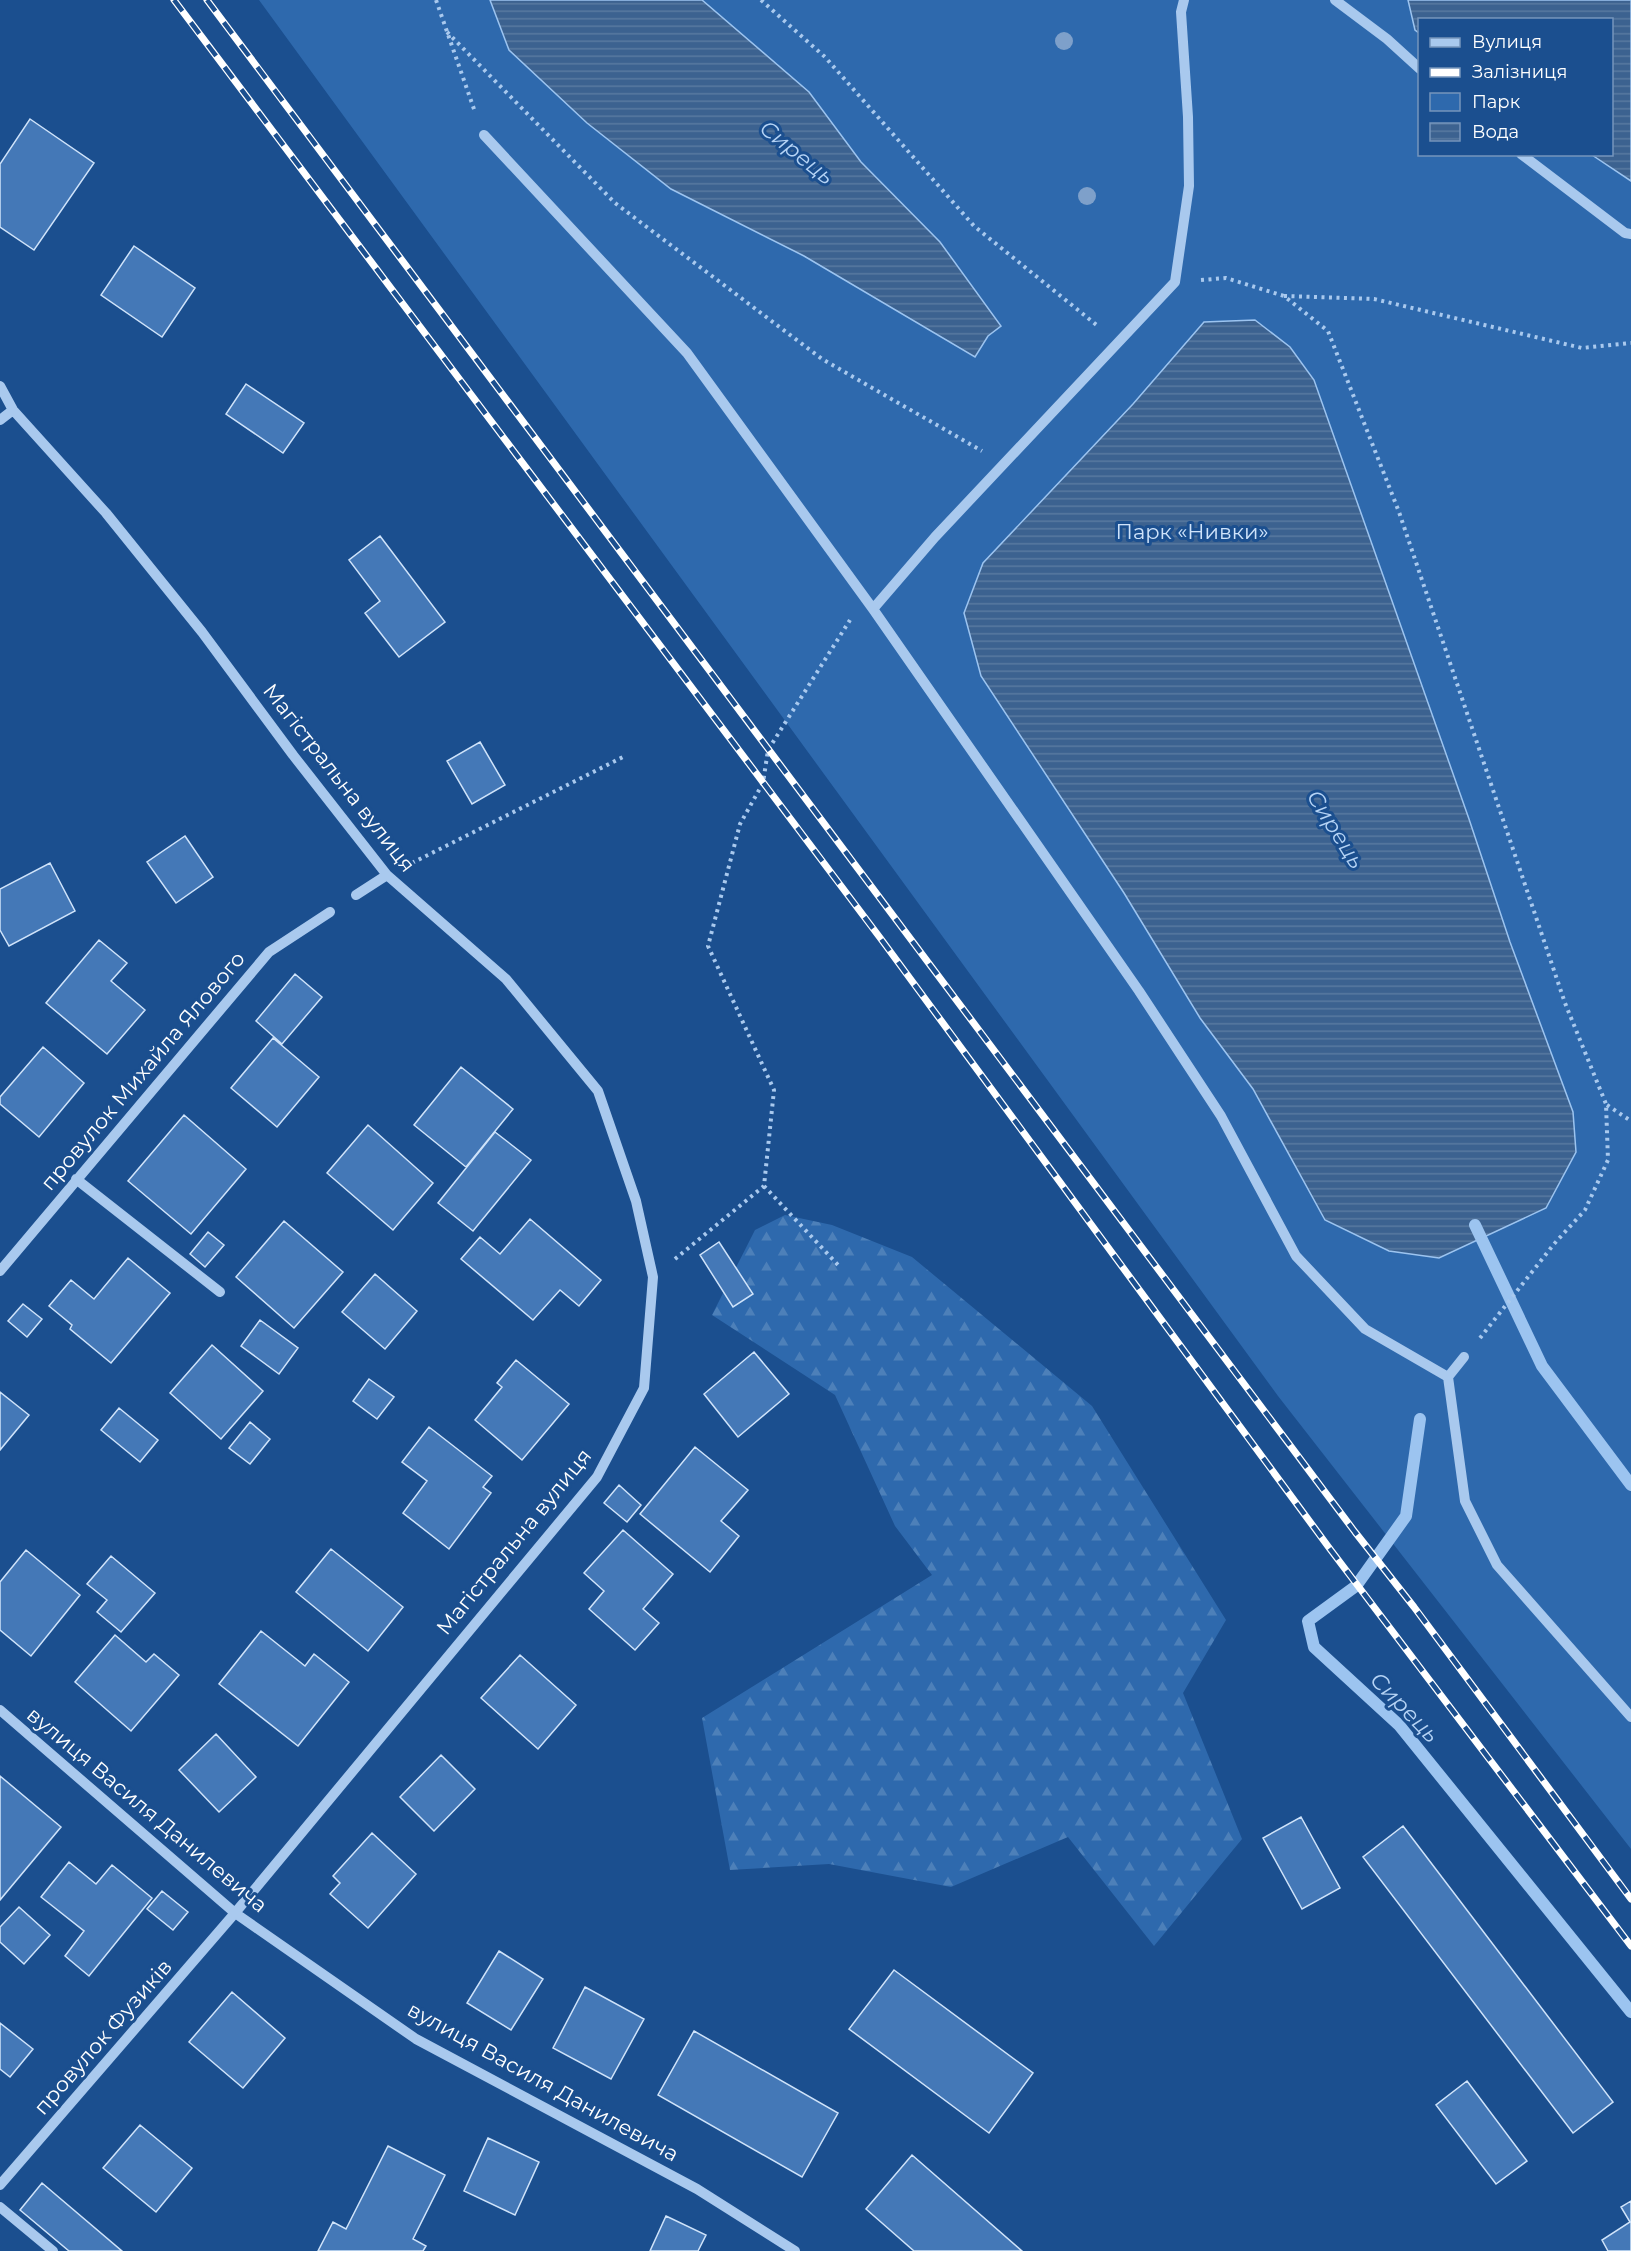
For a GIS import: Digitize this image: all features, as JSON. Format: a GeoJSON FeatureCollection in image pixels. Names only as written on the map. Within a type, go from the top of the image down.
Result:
{"type":"FeatureCollection","features":[{"type":"Feature","properties":{"kind":"street"},"geometry":{"type":"LineString","coordinates":[[873,609],[936,537],[1175,282],[1189,186],[1188,117],[1180,12],[1184,0]]}},
{"type":"Feature","properties":{"kind":"street"},"geometry":{"type":"LineString","coordinates":[[1335,0],[1387,39],[1418,68]]}},
{"type":"Feature","properties":{"kind":"street"},"geometry":{"type":"LineString","coordinates":[[484,135],[687,353],[873,609],[1139,992],[1221,1116],[1296,1256],[1365,1329],[1448,1377]]}},
{"type":"Feature","properties":{"kind":"street"},"geometry":{"type":"LineString","coordinates":[[1524,156],[1625,233],[1631,234]]}},
{"type":"Feature","properties":{"kind":"street","name":"Магістральна вулиця"},"geometry":{"type":"LineString","coordinates":[[0,386],[13,410],[106,513],[202,632],[293,755],[387,875],[506,979],[598,1091],[636,1201],[653,1277],[644,1388],[597,1477],[235,1913]]}},
{"type":"Feature","properties":{"kind":"street"},"geometry":{"type":"LineString","coordinates":[[0,420],[13,410]]}},
{"type":"Feature","properties":{"kind":"street"},"geometry":{"type":"LineString","coordinates":[[356,896],[387,875]]}},
{"type":"Feature","properties":{"kind":"street","name":"провулок Михайла Ялового"},"geometry":{"type":"LineString","coordinates":[[0,1271],[269,952],[330,912]]}},
{"type":"Feature","properties":{"kind":"street"},"geometry":{"type":"LineString","coordinates":[[76,1179],[220,1292]]}},
{"type":"Feature","properties":{"kind":"street"},"geometry":{"type":"LineString","coordinates":[[1464,1357],[1448,1377],[1465,1501],[1497,1565],[1631,1717]]}},
{"type":"Feature","properties":{"kind":"street","name":"вулиця Василя Данилевича"},"geometry":{"type":"LineString","coordinates":[[0,1710],[235,1913],[416,2038],[697,2189],[795,2251]]}},
{"type":"Feature","properties":{"kind":"street","name":"провулок Фузиків"},"geometry":{"type":"LineString","coordinates":[[0,2185],[235,1913]]}},
{"type":"Feature","properties":{"kind":"street"},"geometry":{"type":"LineString","coordinates":[[0,2206],[53,2251]]}},
{"type":"Feature","properties":{"kind":"path"},"geometry":{"type":"LineString","coordinates":[[436,0],[484,135]]}},
{"type":"Feature","properties":{"kind":"path"},"geometry":{"type":"LineString","coordinates":[[761,0],[825,57],[974,226],[1118,343]]}},
{"type":"Feature","properties":{"kind":"path"},"geometry":{"type":"LineString","coordinates":[[447,32],[615,203],[822,359],[1004,464]]}},
{"type":"Feature","properties":{"kind":"path"},"geometry":{"type":"LineString","coordinates":[[1175,282],[1226,278],[1284,296],[1374,299],[1582,348],[1631,343]]}},
{"type":"Feature","properties":{"kind":"path"},"geometry":{"type":"LineString","coordinates":[[1284,296],[1328,331],[1399,512],[1565,1003],[1606,1104],[1608,1160],[1585,1210],[1554,1244],[1464,1357]]}},
{"type":"Feature","properties":{"kind":"path"},"geometry":{"type":"LineString","coordinates":[[653,1277],[764,1186],[774,1090],[708,946],[740,824],[763,783],[768,750],[849,621],[873,609]]}},
{"type":"Feature","properties":{"kind":"path"},"geometry":{"type":"LineString","coordinates":[[387,875],[624,758]]}},
{"type":"Feature","properties":{"kind":"path"},"geometry":{"type":"LineString","coordinates":[[1606,1104],[1631,1121]]}},
{"type":"Feature","properties":{"kind":"path"},"geometry":{"type":"LineString","coordinates":[[764,1186],[839,1266]]}},
{"type":"Feature","properties":{"kind":"green space","name":"Парк «Нивки»"},"geometry":{"type":"Polygon","coordinates":[[[259,0],[1631,0],[1631,1849],[1278,1396],[259,0]]]}},
{"type":"Feature","properties":{"kind":"green space"},"geometry":{"type":"Polygon","coordinates":[[[785,1215],[832,1225],[912,1257],[1092,1406],[1226,1620],[1183,1693],[1242,1839],[1154,1946],[1068,1837],[951,1887],[829,1864],[730,1870],[702,1718],[932,1575],[895,1526],[835,1395],[712,1315],[755,1230],[785,1215]]]}},
{"type":"Feature","properties":{"kind":"water"},"geometry":{"type":"Polygon","coordinates":[[[490,0],[702,0],[809,92],[861,162],[940,242],[1001,326],[988,336],[975,357],[804,256],[671,189],[587,123],[509,50],[490,0]]]}},
{"type":"Feature","properties":{"kind":"water"},"geometry":{"type":"Polygon","coordinates":[[[1408,0],[1631,0],[1631,181],[1594,156],[1613,156],[1613,18],[1418,18],[1418,32],[1415,30],[1408,0]]]}},
{"type":"Feature","properties":{"kind":"water"},"geometry":{"type":"Polygon","coordinates":[[[1255,320],[1290,347],[1314,380],[1510,942],[1573,1112],[1576,1152],[1546,1208],[1439,1258],[1389,1251],[1325,1220],[1253,1089],[1200,1018],[1124,893],[981,676],[964,613],[983,563],[1133,404],[1204,322],[1255,320]]]}},
{"type":"Feature","properties":{"kind":"building"},"geometry":{"type":"Polygon","coordinates":[[[30,119],[94,163],[34,250],[0,227],[0,164],[30,119]]]}},
{"type":"Feature","properties":{"kind":"building"},"geometry":{"type":"Polygon","coordinates":[[[134,246],[195,288],[162,337],[101,295],[134,246]]]}},
{"type":"Feature","properties":{"kind":"building"},"geometry":{"type":"Polygon","coordinates":[[[246,384],[304,423],[283,453],[226,414],[246,384]]]}},
{"type":"Feature","properties":{"kind":"building"},"geometry":{"type":"Polygon","coordinates":[[[380,536],[445,622],[399,657],[365,613],[380,601],[349,560],[380,536]]]}},
{"type":"Feature","properties":{"kind":"building"},"geometry":{"type":"Polygon","coordinates":[[[480,742],[505,785],[472,804],[447,761],[480,742]]]}},
{"type":"Feature","properties":{"kind":"building"},"geometry":{"type":"Polygon","coordinates":[[[185,836],[213,877],[176,903],[147,862],[185,836]]]}},
{"type":"Feature","properties":{"kind":"building"},"geometry":{"type":"Polygon","coordinates":[[[50,863],[75,911],[9,946],[0,930],[0,889],[50,863]]]}},
{"type":"Feature","properties":{"kind":"building"},"geometry":{"type":"Polygon","coordinates":[[[99,940],[127,963],[111,981],[145,1010],[107,1054],[46,1003],[99,940]]]}},
{"type":"Feature","properties":{"kind":"building"},"geometry":{"type":"Polygon","coordinates":[[[295,974],[322,997],[282,1044],[256,1021],[295,974]]]}},
{"type":"Feature","properties":{"kind":"building"},"geometry":{"type":"Polygon","coordinates":[[[273,1038],[319,1077],[277,1127],[231,1088],[273,1038]]]}},
{"type":"Feature","properties":{"kind":"building"},"geometry":{"type":"Polygon","coordinates":[[[43,1047],[84,1083],[39,1137],[0,1104],[0,1097],[43,1047]]]}},
{"type":"Feature","properties":{"kind":"building"},"geometry":{"type":"Polygon","coordinates":[[[461,1067],[513,1109],[466,1167],[414,1125],[461,1067]]]}},
{"type":"Feature","properties":{"kind":"building"},"geometry":{"type":"Polygon","coordinates":[[[184,1115],[246,1169],[191,1234],[128,1181],[184,1115]]]}},
{"type":"Feature","properties":{"kind":"building"},"geometry":{"type":"Polygon","coordinates":[[[368,1125],[433,1183],[393,1230],[327,1173],[368,1125]]]}},
{"type":"Feature","properties":{"kind":"building"},"geometry":{"type":"Polygon","coordinates":[[[495,1132],[531,1160],[473,1231],[438,1203],[495,1132]]]}},
{"type":"Feature","properties":{"kind":"building"},"geometry":{"type":"Polygon","coordinates":[[[530,1219],[601,1280],[579,1306],[560,1290],[533,1320],[461,1259],[480,1237],[500,1254],[530,1219]]]}},
{"type":"Feature","properties":{"kind":"building"},"geometry":{"type":"Polygon","coordinates":[[[284,1221],[343,1272],[294,1328],[236,1277],[284,1221]]]}},
{"type":"Feature","properties":{"kind":"building"},"geometry":{"type":"Polygon","coordinates":[[[208,1232],[224,1245],[205,1267],[190,1254],[208,1232]]]}},
{"type":"Feature","properties":{"kind":"building"},"geometry":{"type":"Polygon","coordinates":[[[719,1242],[753,1294],[733,1307],[700,1255],[719,1242]]]}},
{"type":"Feature","properties":{"kind":"building"},"geometry":{"type":"Polygon","coordinates":[[[128,1258],[170,1293],[111,1363],[70,1329],[72,1325],[49,1306],[71,1280],[94,1299],[128,1258]]]}},
{"type":"Feature","properties":{"kind":"building"},"geometry":{"type":"Polygon","coordinates":[[[375,1274],[417,1311],[385,1349],[342,1312],[375,1274]]]}},
{"type":"Feature","properties":{"kind":"building"},"geometry":{"type":"Polygon","coordinates":[[[23,1304],[42,1319],[27,1337],[8,1321],[23,1304]]]}},
{"type":"Feature","properties":{"kind":"building"},"geometry":{"type":"Polygon","coordinates":[[[260,1320],[298,1348],[279,1374],[241,1346],[260,1320]]]}},
{"type":"Feature","properties":{"kind":"building"},"geometry":{"type":"Polygon","coordinates":[[[212,1345],[263,1391],[221,1439],[170,1393],[212,1345]]]}},
{"type":"Feature","properties":{"kind":"building"},"geometry":{"type":"Polygon","coordinates":[[[754,1352],[789,1394],[738,1437],[704,1394],[754,1352]]]}},
{"type":"Feature","properties":{"kind":"building"},"geometry":{"type":"Polygon","coordinates":[[[516,1360],[569,1404],[522,1460],[475,1420],[502,1387],[497,1383],[516,1360]]]}},
{"type":"Feature","properties":{"kind":"building"},"geometry":{"type":"Polygon","coordinates":[[[369,1379],[394,1397],[377,1419],[353,1401],[369,1379]]]}},
{"type":"Feature","properties":{"kind":"building"},"geometry":{"type":"Polygon","coordinates":[[[0,1392],[29,1415],[0,1450],[0,1392]]]}},
{"type":"Feature","properties":{"kind":"building"},"geometry":{"type":"Polygon","coordinates":[[[119,1408],[158,1440],[140,1462],[101,1430],[119,1408]]]}},
{"type":"Feature","properties":{"kind":"building"},"geometry":{"type":"Polygon","coordinates":[[[250,1422],[270,1439],[250,1464],[229,1448],[250,1422]]]}},
{"type":"Feature","properties":{"kind":"building"},"geometry":{"type":"Polygon","coordinates":[[[429,1427],[492,1476],[483,1487],[491,1493],[449,1549],[403,1513],[427,1481],[402,1462],[429,1427]]]}},
{"type":"Feature","properties":{"kind":"building"},"geometry":{"type":"Polygon","coordinates":[[[695,1447],[748,1490],[721,1521],[739,1536],[710,1572],[640,1514],[695,1447]]]}},
{"type":"Feature","properties":{"kind":"building"},"geometry":{"type":"Polygon","coordinates":[[[619,1485],[641,1505],[627,1522],[604,1503],[619,1485]]]}},
{"type":"Feature","properties":{"kind":"building"},"geometry":{"type":"Polygon","coordinates":[[[623,1530],[673,1574],[643,1609],[659,1623],[635,1650],[589,1609],[604,1591],[584,1573],[623,1530]]]}},
{"type":"Feature","properties":{"kind":"building"},"geometry":{"type":"Polygon","coordinates":[[[331,1549],[403,1607],[368,1651],[296,1592],[331,1549]]]}},
{"type":"Feature","properties":{"kind":"building"},"geometry":{"type":"Polygon","coordinates":[[[26,1550],[80,1595],[31,1656],[0,1630],[0,1582],[26,1550]]]}},
{"type":"Feature","properties":{"kind":"building"},"geometry":{"type":"Polygon","coordinates":[[[111,1556],[155,1593],[121,1632],[97,1612],[107,1600],[87,1584],[111,1556]]]}},
{"type":"Feature","properties":{"kind":"building"},"geometry":{"type":"Polygon","coordinates":[[[261,1631],[305,1666],[314,1654],[349,1682],[298,1746],[219,1684],[261,1631]]]}},
{"type":"Feature","properties":{"kind":"building"},"geometry":{"type":"Polygon","coordinates":[[[115,1635],[146,1662],[154,1654],[179,1675],[131,1731],[75,1682],[115,1635]]]}},
{"type":"Feature","properties":{"kind":"building"},"geometry":{"type":"Polygon","coordinates":[[[520,1655],[576,1705],[538,1749],[481,1698],[520,1655]]]}},
{"type":"Feature","properties":{"kind":"building"},"geometry":{"type":"Polygon","coordinates":[[[216,1734],[256,1777],[219,1812],[179,1770],[216,1734]]]}},
{"type":"Feature","properties":{"kind":"building"},"geometry":{"type":"Polygon","coordinates":[[[441,1755],[475,1789],[434,1831],[400,1797],[441,1755]]]}},
{"type":"Feature","properties":{"kind":"building"},"geometry":{"type":"Polygon","coordinates":[[[0,1776],[61,1827],[0,1900],[0,1776]]]}},
{"type":"Feature","properties":{"kind":"building"},"geometry":{"type":"Polygon","coordinates":[[[1301,1817],[1340,1888],[1302,1909],[1263,1838],[1301,1817]]]}},
{"type":"Feature","properties":{"kind":"building"},"geometry":{"type":"Polygon","coordinates":[[[1403,1826],[1613,2102],[1573,2133],[1363,1857],[1403,1826]]]}},
{"type":"Feature","properties":{"kind":"building"},"geometry":{"type":"Polygon","coordinates":[[[372,1833],[416,1874],[368,1928],[330,1894],[340,1883],[333,1876],[372,1833]]]}},
{"type":"Feature","properties":{"kind":"building"},"geometry":{"type":"Polygon","coordinates":[[[69,1862],[96,1884],[112,1865],[152,1898],[89,1976],[65,1956],[84,1931],[41,1897],[69,1862]]]}},
{"type":"Feature","properties":{"kind":"building"},"geometry":{"type":"Polygon","coordinates":[[[162,1891],[188,1912],[173,1930],[147,1909],[162,1891]]]}},
{"type":"Feature","properties":{"kind":"building"},"geometry":{"type":"Polygon","coordinates":[[[19,1907],[50,1935],[24,1964],[0,1942],[0,1927],[19,1907]]]}},
{"type":"Feature","properties":{"kind":"building"},"geometry":{"type":"Polygon","coordinates":[[[499,1951],[543,1979],[511,2030],[467,2003],[499,1951]]]}},
{"type":"Feature","properties":{"kind":"building"},"geometry":{"type":"Polygon","coordinates":[[[894,1970],[1033,2073],[989,2133],[849,2029],[894,1970]]]}},
{"type":"Feature","properties":{"kind":"building"},"geometry":{"type":"Polygon","coordinates":[[[585,1987],[644,2019],[611,2079],[553,2048],[585,1987]]]}},
{"type":"Feature","properties":{"kind":"building"},"geometry":{"type":"Polygon","coordinates":[[[232,1992],[285,2038],[243,2088],[189,2042],[232,1992]]]}},
{"type":"Feature","properties":{"kind":"building"},"geometry":{"type":"Polygon","coordinates":[[[0,2023],[33,2049],[10,2077],[0,2069],[0,2023]]]}},
{"type":"Feature","properties":{"kind":"building"},"geometry":{"type":"Polygon","coordinates":[[[694,2031],[838,2113],[802,2177],[658,2095],[694,2031]]]}},
{"type":"Feature","properties":{"kind":"building"},"geometry":{"type":"Polygon","coordinates":[[[1467,2081],[1527,2161],[1496,2184],[1436,2105],[1467,2081]]]}},
{"type":"Feature","properties":{"kind":"building"},"geometry":{"type":"Polygon","coordinates":[[[140,2125],[192,2168],[156,2212],[103,2168],[140,2125]]]}},
{"type":"Feature","properties":{"kind":"building"},"geometry":{"type":"Polygon","coordinates":[[[488,2138],[539,2162],[515,2215],[464,2191],[488,2138]]]}},
{"type":"Feature","properties":{"kind":"building"},"geometry":{"type":"Polygon","coordinates":[[[388,2146],[445,2175],[413,2239],[426,2246],[423,2251],[318,2251],[333,2222],[346,2229],[388,2146]]]}},
{"type":"Feature","properties":{"kind":"building"},"geometry":{"type":"Polygon","coordinates":[[[912,2155],[1022,2251],[914,2251],[866,2209],[912,2155]]]}},
{"type":"Feature","properties":{"kind":"building"},"geometry":{"type":"Polygon","coordinates":[[[42,2183],[122,2251],[69,2251],[20,2210],[42,2183]]]}},
{"type":"Feature","properties":{"kind":"building"},"geometry":{"type":"Polygon","coordinates":[[[1631,2201],[1631,2251],[1608,2251],[1602,2240],[1630,2222],[1621,2207],[1631,2201]]]}},
{"type":"Feature","properties":{"kind":"building"},"geometry":{"type":"Polygon","coordinates":[[[666,2216],[706,2235],[698,2251],[650,2251],[666,2216]]]}},
{"type":"Feature","properties":{"kind":"waterway"},"geometry":{"type":"LineString","coordinates":[[1475,1225],[1542,1366],[1631,1485]]}},
{"type":"Feature","properties":{"kind":"waterway","name":"Сирець"},"geometry":{"type":"LineString","coordinates":[[1420,1419],[1406,1516],[1356,1586],[1308,1621],[1314,1647],[1399,1725],[1631,2012]]}},
{"type":"Feature","properties":{"kind":"railway"},"geometry":{"type":"LineString","coordinates":[[174,0],[881,939],[1330,1549],[1631,1946]]}},
{"type":"Feature","properties":{"kind":"railway"},"geometry":{"type":"LineString","coordinates":[[207,0],[1631,1899]]}}]}
